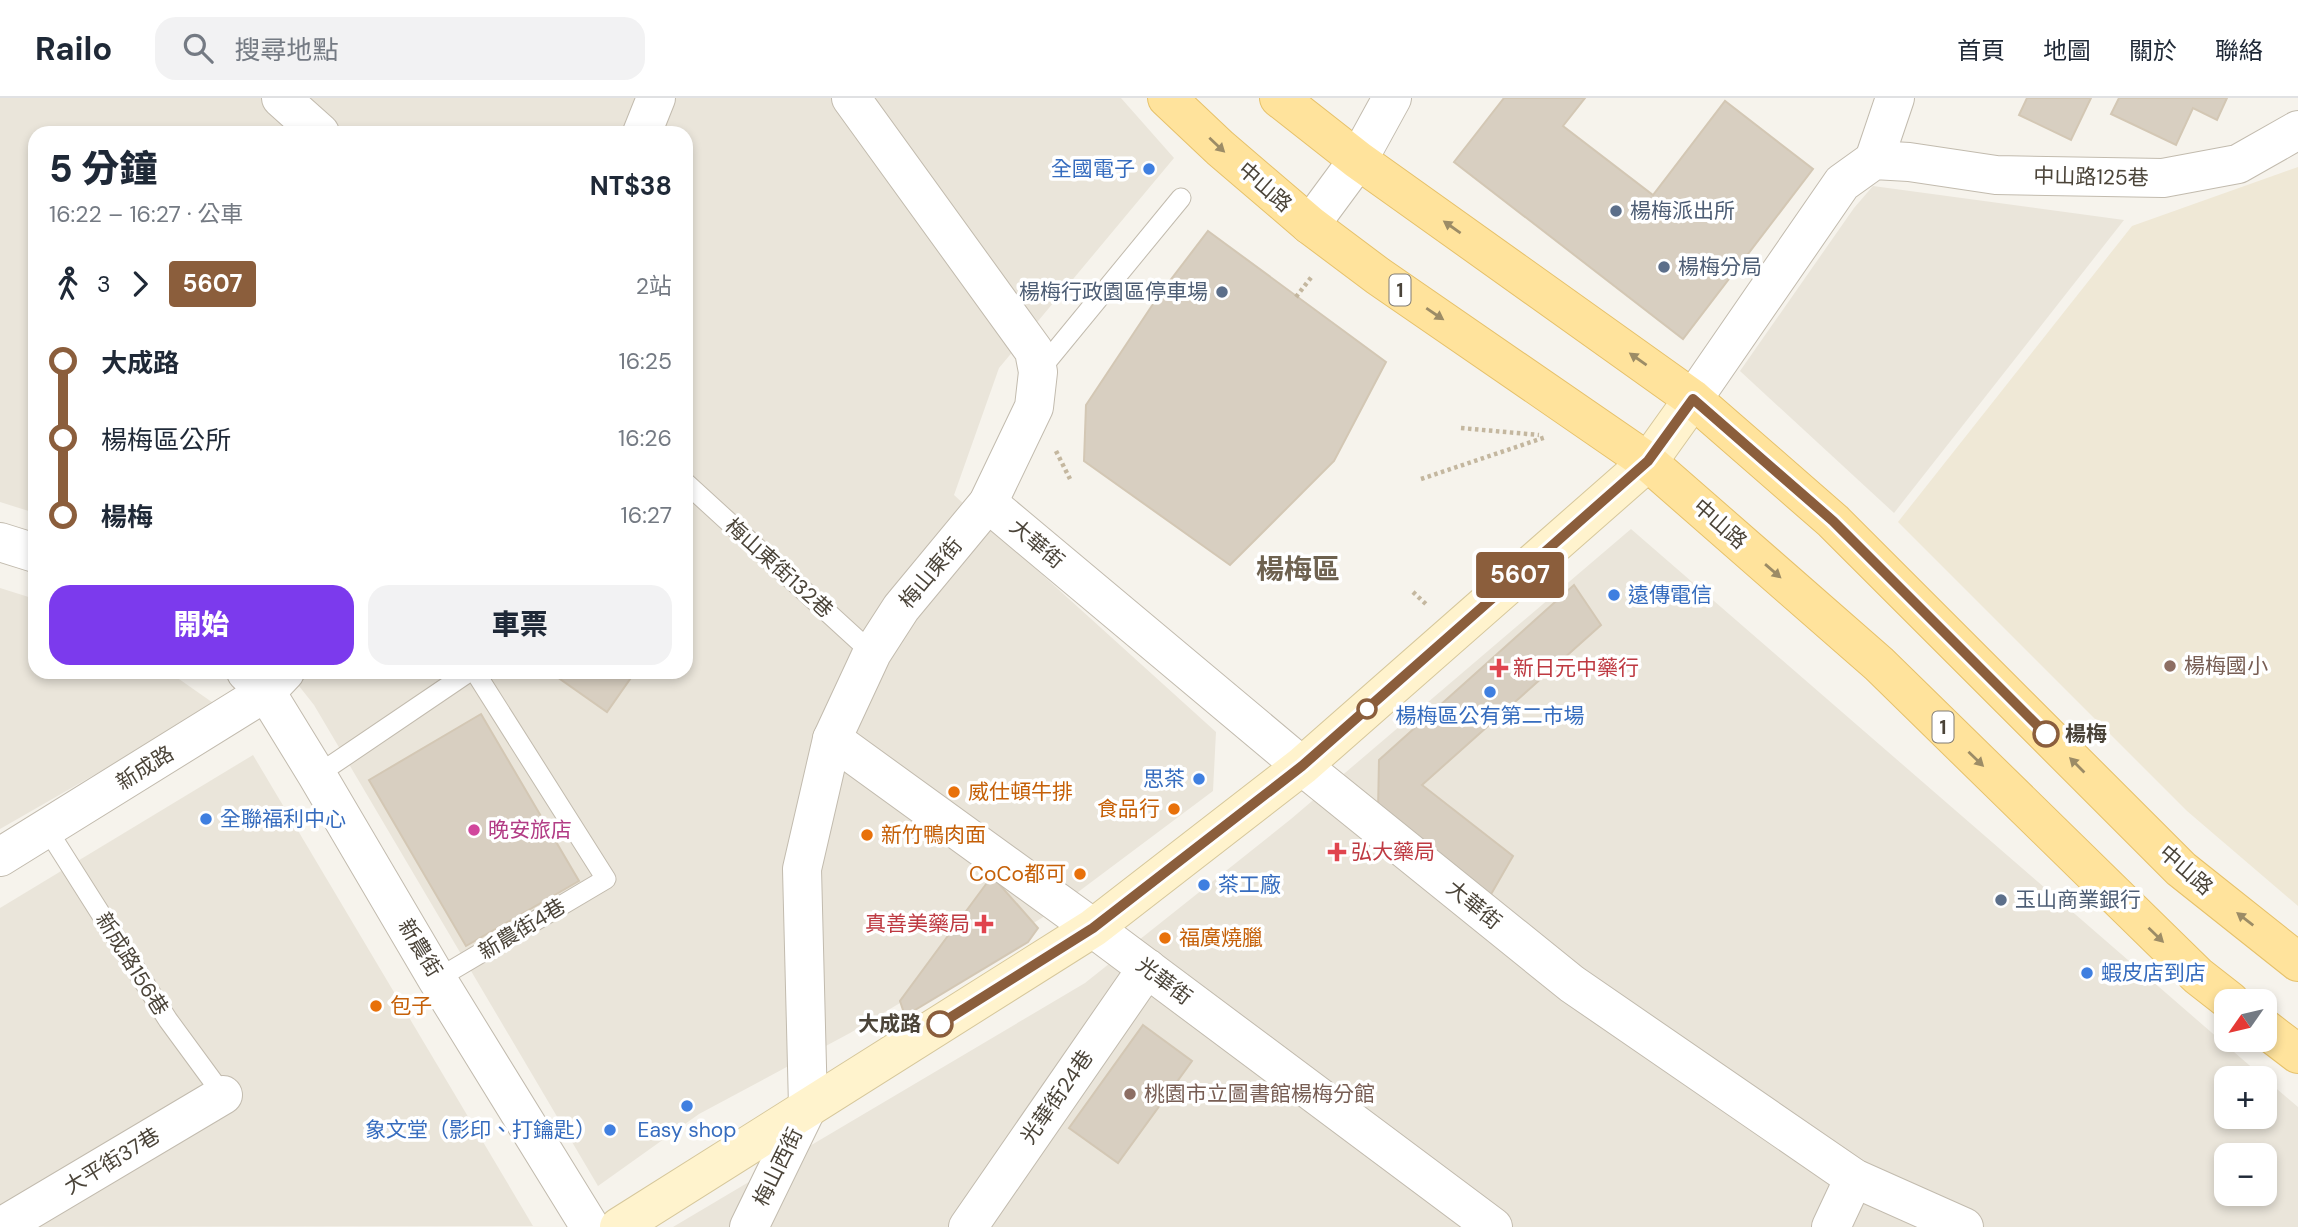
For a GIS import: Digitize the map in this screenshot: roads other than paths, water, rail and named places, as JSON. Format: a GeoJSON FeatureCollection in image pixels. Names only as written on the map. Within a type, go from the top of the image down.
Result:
{"type":"FeatureCollection","features":[{"type":"Feature","properties":{"kind":"main road","name":"中山路"},"geometry":{"type":"LineString","coordinates":[[1167,98],[1220,148],[1310,225],[1378,276],[1648,461],[1879,664],[2198,976],[2215,989]]}},
{"type":"Feature","properties":{"kind":"main road","name":"中山路"},"geometry":{"type":"LineString","coordinates":[[1279,98],[1358,160],[1693,399],[1833,521],[2181,869],[2298,962]]}},
{"type":"Feature","properties":{"kind":"main road"},"geometry":{"type":"LineString","coordinates":[[619,1227],[1093,928],[1302,766],[1648,461],[1693,399]]}},
{"type":"Feature","properties":{"kind":"main road"},"geometry":{"type":"LineString","coordinates":[[2277,1038],[2298,1054]]}},
{"type":"Feature","properties":{"kind":"street"},"geometry":{"type":"LineString","coordinates":[[281,98],[312,126]]}},
{"type":"Feature","properties":{"kind":"street"},"geometry":{"type":"LineString","coordinates":[[645,126],[656,98]]}},
{"type":"Feature","properties":{"kind":"street","name":"梅山東街"},"geometry":{"type":"LineString","coordinates":[[808,1106],[802,869],[832,739],[872,653],[901,607],[988,503],[1034,407],[1038,372],[1034,351],[851,98]]}},
{"type":"Feature","properties":{"kind":"street"},"geometry":{"type":"LineString","coordinates":[[1310,225],[1358,160],[1392,98]]}},
{"type":"Feature","properties":{"kind":"street"},"geometry":{"type":"LineString","coordinates":[[1693,399],[1842,183],[1874,160],[1895,98]]}},
{"type":"Feature","properties":{"kind":"street","name":"中山路125巷"},"geometry":{"type":"LineString","coordinates":[[1874,160],[1909,162],[1996,175],[2163,178],[2238,164],[2297,125]]}},
{"type":"Feature","properties":{"kind":"street","name":"大華街"},"geometry":{"type":"LineString","coordinates":[[988,503],[1302,766],[1572,984],[1854,1178],[1964,1227]]}},
{"type":"Feature","properties":{"kind":"street"},"geometry":{"type":"LineString","coordinates":[[0,542],[28,552]]}},
{"type":"Feature","properties":{"kind":"street","name":"新農街"},"geometry":{"type":"LineString","coordinates":[[266,679],[317,775],[590,1227]]}},
{"type":"Feature","properties":{"kind":"street","name":"新成路"},"geometry":{"type":"LineString","coordinates":[[0,857],[47,829],[266,679]]}},
{"type":"Feature","properties":{"kind":"street","name":"光華街"},"geometry":{"type":"LineString","coordinates":[[832,739],[1093,928],[1493,1227]]}},
{"type":"Feature","properties":{"kind":"street","name":"光華街24巷"},"geometry":{"type":"LineString","coordinates":[[968,1227],[1147,968]]}},
{"type":"Feature","properties":{"kind":"street","name":"大平街37巷"},"geometry":{"type":"LineString","coordinates":[[1,1227],[223,1095]]}},
{"type":"Feature","properties":{"kind":"street","name":"梅山西街"},"geometry":{"type":"LineString","coordinates":[[749,1227],[808,1106]]}},
{"type":"Feature","properties":{"kind":"street"},"geometry":{"type":"LineString","coordinates":[[1831,1227],[1854,1178]]}},
{"type":"Feature","properties":{"kind":"lane"},"geometry":{"type":"LineString","coordinates":[[1038,372],[1181,198]]}},
{"type":"Feature","properties":{"kind":"lane","name":"梅山東街132巷"},"geometry":{"type":"LineString","coordinates":[[693,490],[872,653]]}},
{"type":"Feature","properties":{"kind":"lane"},"geometry":{"type":"LineString","coordinates":[[317,775],[459,679]]}},
{"type":"Feature","properties":{"kind":"lane","name":"新農街4巷"},"geometry":{"type":"LineString","coordinates":[[438,979],[606,879],[479,679]]}},
{"type":"Feature","properties":{"kind":"lane","name":"新成路156巷"},"geometry":{"type":"LineString","coordinates":[[47,829],[168,1020],[223,1095]]}},
{"type":"Feature","properties":{"kind":"place","name":"全國電子"},"geometry":{"type":"Point","coordinates":[1149,169]}},
{"type":"Feature","properties":{"kind":"place","name":"楊梅派出所"},"geometry":{"type":"Point","coordinates":[1616,211]}},
{"type":"Feature","properties":{"kind":"place","name":"楊梅分局"},"geometry":{"type":"Point","coordinates":[1664,267]}},
{"type":"Feature","properties":{"kind":"place","name":"楊梅行政園區停車場"},"geometry":{"type":"Point","coordinates":[1222,292]}},
{"type":"Feature","properties":{"kind":"place","name":"遠傳電信"},"geometry":{"type":"Point","coordinates":[1614,595]}},
{"type":"Feature","properties":{"kind":"place","name":"楊梅國小"},"geometry":{"type":"Point","coordinates":[2170,666]}},
{"type":"Feature","properties":{"kind":"place","name":"新日元中藥行"},"geometry":{"type":"Point","coordinates":[1499,668]}},
{"type":"Feature","properties":{"kind":"place","name":"楊梅區公有第二市場"},"geometry":{"type":"Point","coordinates":[1490,692]}},
{"type":"Feature","properties":{"kind":"place","name":"楊梅"},"geometry":{"type":"Point","coordinates":[2046,734]}},
{"type":"Feature","properties":{"kind":"place","name":"思茶"},"geometry":{"type":"Point","coordinates":[1199,779]}},
{"type":"Feature","properties":{"kind":"place","name":"威仕頓牛排"},"geometry":{"type":"Point","coordinates":[954,792]}},
{"type":"Feature","properties":{"kind":"place","name":"食品行"},"geometry":{"type":"Point","coordinates":[1174,809]}},
{"type":"Feature","properties":{"kind":"place","name":"全聯福利中心"},"geometry":{"type":"Point","coordinates":[206,819]}},
{"type":"Feature","properties":{"kind":"place","name":"晚安旅店"},"geometry":{"type":"Point","coordinates":[474,830]}},
{"type":"Feature","properties":{"kind":"place","name":"新竹鴨肉面"},"geometry":{"type":"Point","coordinates":[867,835]}},
{"type":"Feature","properties":{"kind":"place","name":"弘大藥局"},"geometry":{"type":"Point","coordinates":[1337,852]}},
{"type":"Feature","properties":{"kind":"place","name":"CoCo都可"},"geometry":{"type":"Point","coordinates":[1080,874]}},
{"type":"Feature","properties":{"kind":"place","name":"茶工廠"},"geometry":{"type":"Point","coordinates":[1204,885]}},
{"type":"Feature","properties":{"kind":"place","name":"玉山商業銀行"},"geometry":{"type":"Point","coordinates":[2001,900]}},
{"type":"Feature","properties":{"kind":"place","name":"真善美藥局"},"geometry":{"type":"Point","coordinates":[984,924]}},
{"type":"Feature","properties":{"kind":"place","name":"福廣燒臘"},"geometry":{"type":"Point","coordinates":[1165,938]}},
{"type":"Feature","properties":{"kind":"place","name":"蝦皮店到店"},"geometry":{"type":"Point","coordinates":[2087,973]}},
{"type":"Feature","properties":{"kind":"place","name":"包子"},"geometry":{"type":"Point","coordinates":[376,1006]}},
{"type":"Feature","properties":{"kind":"place","name":"大成路"},"geometry":{"type":"Point","coordinates":[940,1024]}},
{"type":"Feature","properties":{"kind":"place","name":"桃園市立圖書館楊梅分館"},"geometry":{"type":"Point","coordinates":[1130,1094]}},
{"type":"Feature","properties":{"kind":"place","name":"Easy shop"},"geometry":{"type":"Point","coordinates":[687,1106]}},
{"type":"Feature","properties":{"kind":"place","name":"象文堂（影印、打鑰匙）"},"geometry":{"type":"Point","coordinates":[610,1130]}},
{"type":"Feature","properties":{"kind":"district","name":"楊梅區"},"geometry":{"type":"Point","coordinates":[1298,569]}}]}
